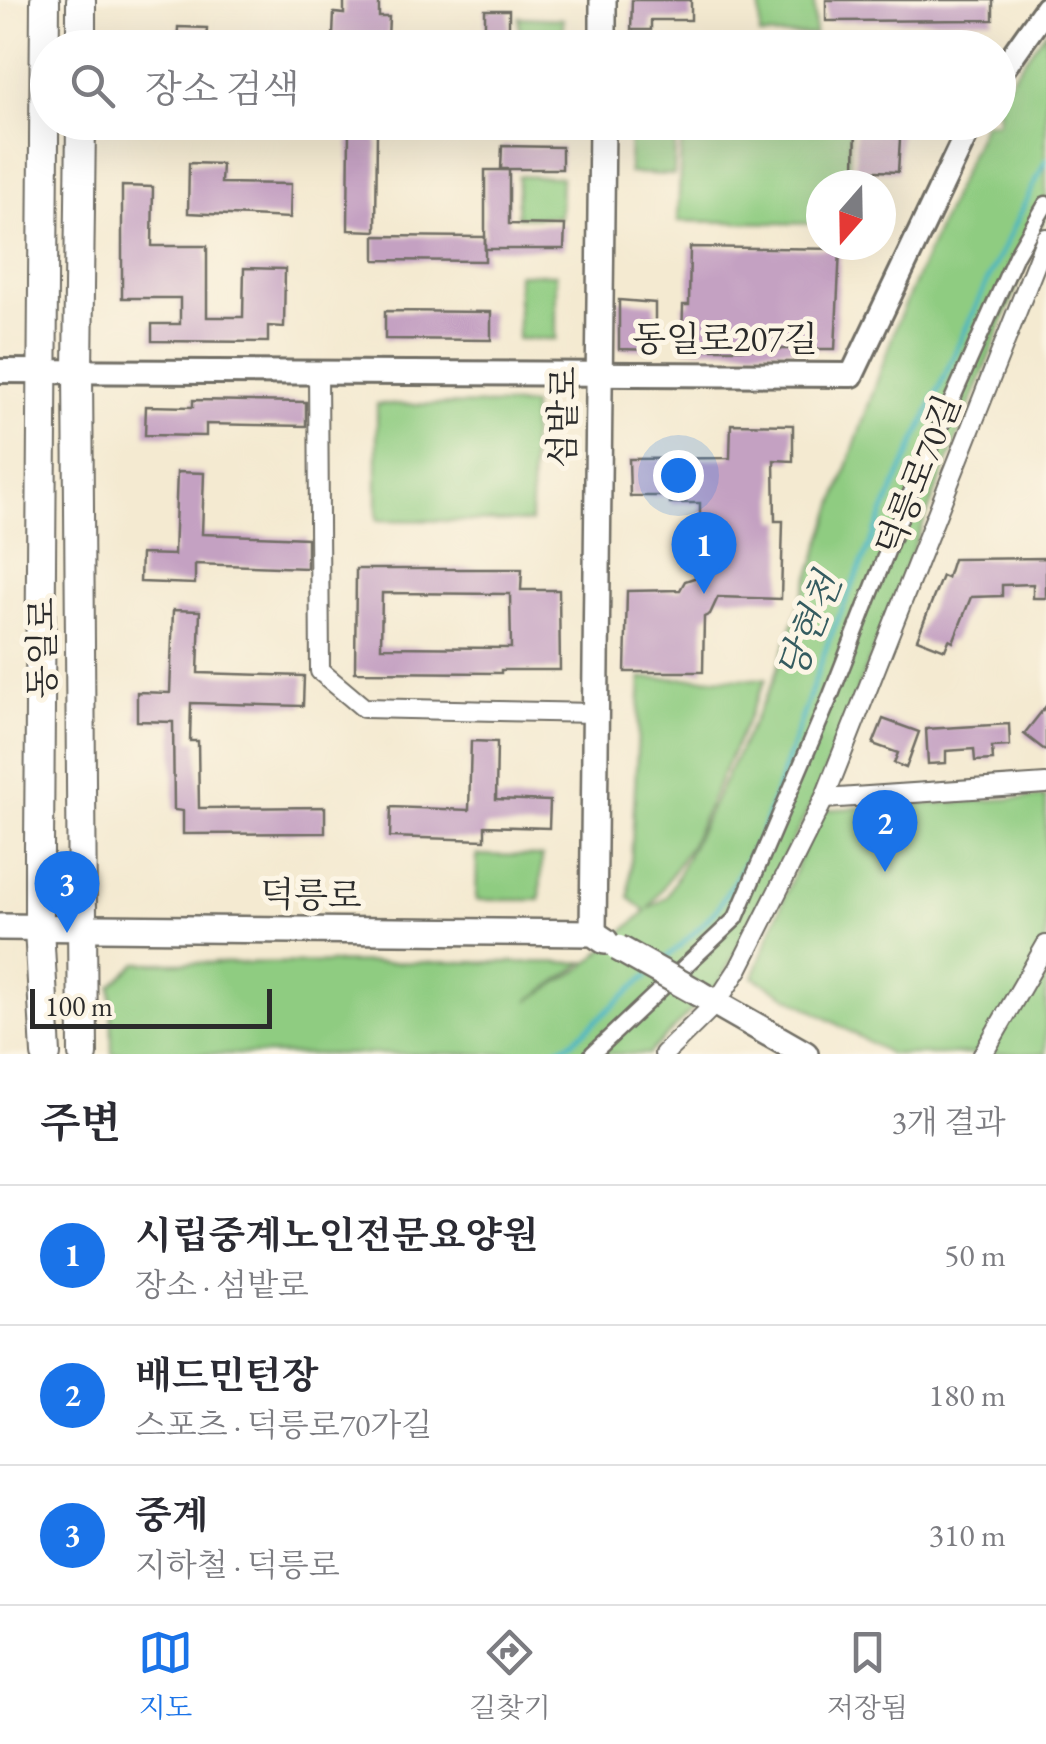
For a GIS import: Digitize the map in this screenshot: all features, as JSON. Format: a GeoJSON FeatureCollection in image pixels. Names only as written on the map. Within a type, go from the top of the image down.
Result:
{"type":"FeatureCollection","features":[{"type":"Feature","properties":{"kind":"main road","name":"동일로"},"geometry":{"type":"LineString","coordinates":[[45,0],[45,30]]}},
{"type":"Feature","properties":{"kind":"main road"},"geometry":{"type":"LineString","coordinates":[[81,0],[81,30]]}},
{"type":"Feature","properties":{"kind":"main road"},"geometry":{"type":"LineString","coordinates":[[602,30],[603,0]]}},
{"type":"Feature","properties":{"kind":"main road","name":"동일로"},"geometry":{"type":"LineString","coordinates":[[43,140],[40,928],[46,1054]]}},
{"type":"Feature","properties":{"kind":"main road","name":"동일로"},"geometry":{"type":"LineString","coordinates":[[80,140],[83,1054]]}},
{"type":"Feature","properties":{"kind":"main road","name":"섬밭로"},"geometry":{"type":"LineString","coordinates":[[592,934],[602,140]]}},
{"type":"Feature","properties":{"kind":"main road","name":"덕릉로"},"geometry":{"type":"LineString","coordinates":[[0,927],[592,934],[707,998]]}},
{"type":"Feature","properties":{"kind":"main road"},"geometry":{"type":"LineString","coordinates":[[707,998],[806,1054]]}},
{"type":"Feature","properties":{"kind":"street"},"geometry":{"type":"LineString","coordinates":[[1016,50],[1046,8]]}},
{"type":"Feature","properties":{"kind":"street","name":"동일로207길"},"geometry":{"type":"LineString","coordinates":[[0,371],[852,375],[963,140]]}},
{"type":"Feature","properties":{"kind":"street"},"geometry":{"type":"LineString","coordinates":[[592,1054],[736,918],[831,695],[902,513],[1016,254],[1046,204]]}},
{"type":"Feature","properties":{"kind":"street","name":"덕릉로70길"},"geometry":{"type":"LineString","coordinates":[[664,1054],[707,998],[740,968],[824,799],[1046,238]]}},
{"type":"Feature","properties":{"kind":"street"},"geometry":{"type":"LineString","coordinates":[[318,372],[320,671],[364,708],[595,713]]}},
{"type":"Feature","properties":{"kind":"street"},"geometry":{"type":"LineString","coordinates":[[824,799],[1046,784]]}},
{"type":"Feature","properties":{"kind":"street"},"geometry":{"type":"LineString","coordinates":[[983,1054],[1046,944]]}},
{"type":"Feature","properties":{"kind":"green space"},"geometry":{"type":"Polygon","coordinates":[[[760,0],[814,0],[815,30],[760,30],[760,0]]]}},
{"type":"Feature","properties":{"kind":"green space"},"geometry":{"type":"Polygon","coordinates":[[[519,17],[563,19],[563,30],[519,30],[519,17]]]}},
{"type":"Feature","properties":{"kind":"green space"},"geometry":{"type":"Polygon","coordinates":[[[1046,30],[1046,213],[816,795],[720,982],[648,1054],[112,1054],[111,986],[137,963],[585,962],[528,1001],[584,967],[646,911],[629,898],[641,678],[766,679],[690,846],[649,909],[667,897],[772,684],[897,323],[977,140],[1016,140],[1016,71],[1046,30]]]}},
{"type":"Feature","properties":{"kind":"green space"},"geometry":{"type":"Polygon","coordinates":[[[630,140],[675,140],[674,175],[629,173],[630,140]]]}},
{"type":"Feature","properties":{"kind":"green space"},"geometry":{"type":"Polygon","coordinates":[[[681,140],[850,140],[849,170],[806,170],[806,224],[678,221],[681,140]]]}},
{"type":"Feature","properties":{"kind":"green space"},"geometry":{"type":"Polygon","coordinates":[[[518,176],[561,177],[560,217],[517,217],[518,176]]]}},
{"type":"Feature","properties":{"kind":"green space"},"geometry":{"type":"Polygon","coordinates":[[[518,274],[556,274],[556,339],[518,339],[518,274]]]}},
{"type":"Feature","properties":{"kind":"green space"},"geometry":{"type":"Polygon","coordinates":[[[377,404],[532,405],[531,522],[377,520],[377,404]]]}},
{"type":"Feature","properties":{"kind":"green space"},"geometry":{"type":"Polygon","coordinates":[[[1046,797],[1046,1054],[890,1054],[753,977],[819,810],[1046,797]]]}},
{"type":"Feature","properties":{"kind":"green space"},"geometry":{"type":"Polygon","coordinates":[[[477,855],[542,856],[540,900],[476,900],[477,855]]]}},
{"type":"Feature","properties":{"kind":"building"},"geometry":{"type":"Polygon","coordinates":[[[344,0],[379,0],[379,17],[389,17],[388,30],[333,30],[334,13],[344,14],[344,0]]]}},
{"type":"Feature","properties":{"kind":"building"},"geometry":{"type":"Polygon","coordinates":[[[632,0],[691,0],[691,20],[651,20],[651,30],[631,30],[632,0]]]}},
{"type":"Feature","properties":{"kind":"building"},"geometry":{"type":"Polygon","coordinates":[[[826,0],[993,0],[993,20],[826,21],[826,0]]]}},
{"type":"Feature","properties":{"kind":"building"},"geometry":{"type":"Polygon","coordinates":[[[485,10],[509,10],[509,30],[485,30],[485,10]]]}},
{"type":"Feature","properties":{"kind":"building"},"geometry":{"type":"Polygon","coordinates":[[[178,27],[207,28],[207,30],[178,27]]]}},
{"type":"Feature","properties":{"kind":"building"},"geometry":{"type":"Polygon","coordinates":[[[349,140],[377,140],[376,231],[348,230],[349,140]]]}},
{"type":"Feature","properties":{"kind":"building"},"geometry":{"type":"Polygon","coordinates":[[[856,140],[900,140],[898,172],[855,170],[856,140]]]}},
{"type":"Feature","properties":{"kind":"building"},"geometry":{"type":"Polygon","coordinates":[[[502,146],[562,147],[562,169],[501,169],[502,146]]]}},
{"type":"Feature","properties":{"kind":"building"},"geometry":{"type":"Polygon","coordinates":[[[189,163],[222,164],[221,183],[291,184],[290,218],[188,213],[189,163]]]}},
{"type":"Feature","properties":{"kind":"building"},"geometry":{"type":"Polygon","coordinates":[[[485,170],[509,170],[509,224],[565,225],[564,249],[485,249],[485,170]]]}},
{"type":"Feature","properties":{"kind":"building"},"geometry":{"type":"Polygon","coordinates":[[[122,186],[153,187],[152,246],[207,246],[207,317],[243,317],[244,268],[285,269],[284,327],[268,326],[268,342],[152,341],[152,324],[180,324],[180,298],[122,298],[122,186]]]}},
{"type":"Feature","properties":{"kind":"building"},"geometry":{"type":"Polygon","coordinates":[[[375,236],[485,237],[485,261],[375,260],[375,236]]]}},
{"type":"Feature","properties":{"kind":"building"},"geometry":{"type":"Polygon","coordinates":[[[690,247],[806,249],[806,260],[839,260],[835,349],[682,349],[683,305],[689,305],[690,247]]]}},
{"type":"Feature","properties":{"kind":"building"},"geometry":{"type":"Polygon","coordinates":[[[619,300],[655,303],[655,350],[619,349],[619,300]]]}},
{"type":"Feature","properties":{"kind":"building"},"geometry":{"type":"Polygon","coordinates":[[[385,311],[491,312],[491,340],[385,339],[385,311]]]}},
{"type":"Feature","properties":{"kind":"building"},"geometry":{"type":"Polygon","coordinates":[[[193,400],[306,402],[306,426],[206,424],[206,436],[145,435],[146,406],[193,407],[193,400]]]}},
{"type":"Feature","properties":{"kind":"building"},"geometry":{"type":"Polygon","coordinates":[[[731,424],[793,425],[793,461],[774,460],[775,521],[783,521],[781,599],[718,597],[710,614],[704,617],[703,672],[625,672],[627,591],[680,590],[685,581],[700,576],[700,503],[670,503],[670,496],[630,496],[629,459],[730,458],[731,424]]]}},
{"type":"Feature","properties":{"kind":"building"},"geometry":{"type":"Polygon","coordinates":[[[177,472],[204,473],[202,534],[307,538],[307,568],[195,564],[195,584],[140,582],[141,554],[174,555],[177,472]]]}},
{"type":"Feature","properties":{"kind":"building"},"geometry":{"type":"Polygon","coordinates":[[[1046,558],[1046,598],[1033,598],[1033,584],[1002,585],[1002,596],[971,597],[953,642],[949,640],[945,650],[917,639],[942,576],[947,578],[953,559],[1046,558]]]}},
{"type":"Feature","properties":{"kind":"building"},"geometry":{"type":"Polygon","coordinates":[[[356,569],[522,569],[521,590],[559,590],[560,670],[355,672],[356,569]],[[382,593],[381,647],[511,648],[510,594],[382,593]]]}},
{"type":"Feature","properties":{"kind":"building"},"geometry":{"type":"Polygon","coordinates":[[[173,610],[200,611],[198,673],[304,676],[303,706],[191,703],[190,741],[198,741],[199,808],[325,807],[325,833],[183,834],[183,811],[174,810],[173,722],[137,721],[137,692],[170,693],[173,610]]]}},
{"type":"Feature","properties":{"kind":"building"},"geometry":{"type":"Polygon","coordinates":[[[1046,706],[1046,751],[1024,734],[1046,706]]]}},
{"type":"Feature","properties":{"kind":"building"},"geometry":{"type":"Polygon","coordinates":[[[883,719],[919,732],[906,768],[894,763],[898,753],[873,744],[883,719]]]}},
{"type":"Feature","properties":{"kind":"building"},"geometry":{"type":"Polygon","coordinates":[[[1009,724],[1010,746],[992,747],[993,760],[975,761],[974,749],[946,751],[946,763],[928,764],[926,729],[1009,724]]]}},
{"type":"Feature","properties":{"kind":"building"},"geometry":{"type":"Polygon","coordinates":[[[471,741],[497,742],[496,799],[550,801],[549,828],[485,826],[485,840],[390,837],[391,807],[469,810],[471,741]]]}},
{"type":"Feature","properties":{"kind":"waterway","name":"당현천"},"geometry":{"type":"LineString","coordinates":[[662,962],[717,909],[760,838],[829,640],[986,284],[1046,160]]}},
{"type":"Feature","properties":{"kind":"waterway","name":"당현천"},"geometry":{"type":"LineString","coordinates":[[548,1054],[572,1042],[647,976]]}},
{"type":"Feature","properties":{"kind":"place","name":"시립중계노인전문요양원"},"geometry":{"type":"Point","coordinates":[704,594]}},
{"type":"Feature","properties":{"kind":"place","name":"배드민턴장"},"geometry":{"type":"Point","coordinates":[885,872]}},
{"type":"Feature","properties":{"kind":"place","name":"중계"},"geometry":{"type":"Point","coordinates":[67,933]}}]}
